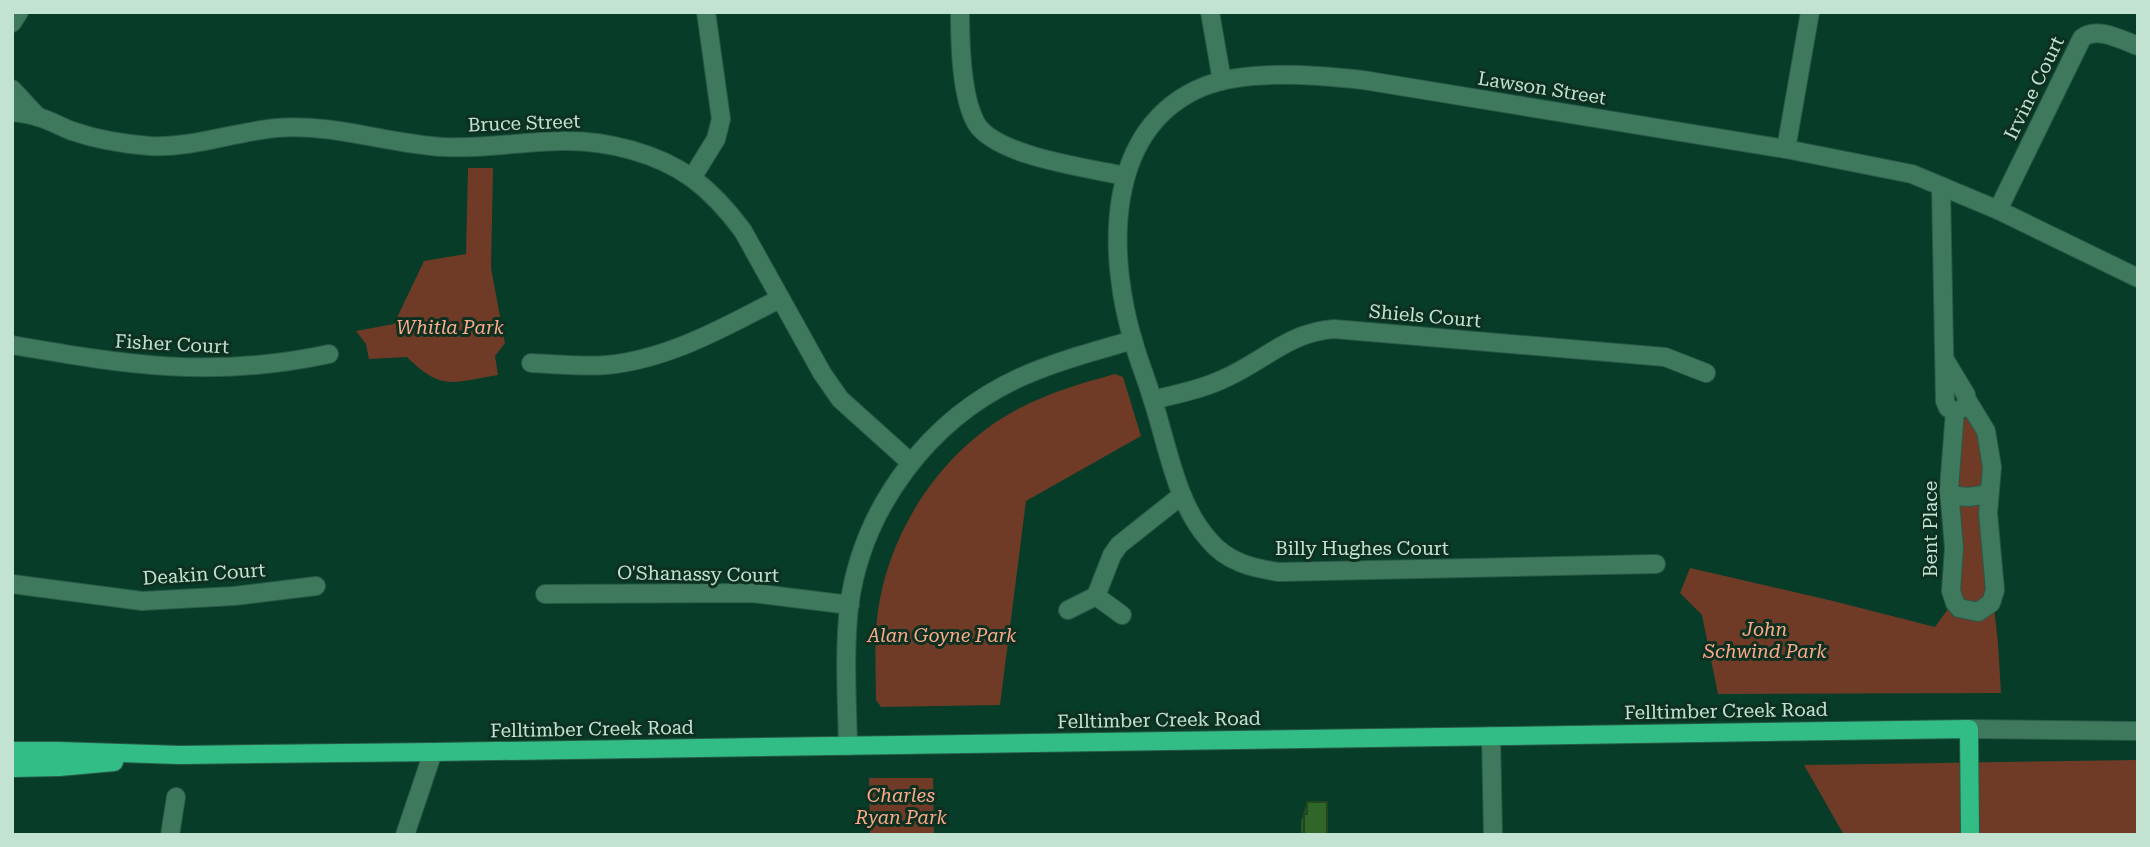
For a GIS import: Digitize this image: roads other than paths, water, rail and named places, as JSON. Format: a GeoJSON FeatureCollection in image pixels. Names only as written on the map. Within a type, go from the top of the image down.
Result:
{"type":"FeatureCollection","features":[{"type":"Feature","properties":{"kind":"main road","name":"Felltimber Creek Road"},"geometry":{"type":"LineString","coordinates":[[12,751],[180,755],[1969,729]]}},
{"type":"Feature","properties":{"kind":"main road"},"geometry":{"type":"LineString","coordinates":[[1969,729],[1970,835]]}},
{"type":"Feature","properties":{"kind":"main road","name":"Felltimber Creek Road"},"geometry":{"type":"LineString","coordinates":[[12,768],[60,767],[180,755]]}},
{"type":"Feature","properties":{"kind":"street"},"geometry":{"type":"LineString","coordinates":[[12,23],[19,12]]}},
{"type":"Feature","properties":{"kind":"street"},"geometry":{"type":"LineString","coordinates":[[692,178],[716,139],[722,119],[706,12]]}},
{"type":"Feature","properties":{"kind":"street"},"geometry":{"type":"LineString","coordinates":[[1210,12],[1222,82]]}},
{"type":"Feature","properties":{"kind":"street"},"geometry":{"type":"LineString","coordinates":[[1786,149],[1810,12]]}},
{"type":"Feature","properties":{"kind":"street"},"geometry":{"type":"LineString","coordinates":[[960,21],[967,98],[977,124],[993,140],[1015,151],[1125,176]]}},
{"type":"Feature","properties":{"kind":"street","name":"Irvine Court"},"geometry":{"type":"LineString","coordinates":[[1998,210],[2082,38],[2088,33],[2096,33],[2138,46]]}},
{"type":"Feature","properties":{"kind":"street","name":"Lawson Street"},"geometry":{"type":"LineString","coordinates":[[1133,340],[1118,260],[1118,231],[1125,176],[1132,156],[1144,133],[1161,113],[1182,97],[1205,86],[1269,75],[1316,75],[1363,80],[1888,168],[1912,174],[1998,210],[2138,278]]}},
{"type":"Feature","properties":{"kind":"street","name":"Bruce Street"},"geometry":{"type":"LineString","coordinates":[[12,89],[38,117]]}},
{"type":"Feature","properties":{"kind":"street","name":"Bruce Street"},"geometry":{"type":"LineString","coordinates":[[12,112],[38,117],[99,140],[148,146],[185,145],[275,128],[303,127],[444,147],[483,148],[564,141],[591,142],[656,159],[692,178],[729,213],[743,231],[779,299],[840,399],[910,462]]}},
{"type":"Feature","properties":{"kind":"street","name":"Bent Place"},"geometry":{"type":"LineString","coordinates":[[1941,186],[1945,360],[1965,393],[1961,406],[1949,495],[1954,542],[1951,596],[1956,606],[1973,612],[1989,606],[1995,590],[1988,519],[1992,467],[1982,421],[1961,406]]}},
{"type":"Feature","properties":{"kind":"street"},"geometry":{"type":"LineString","coordinates":[[531,363],[593,366],[636,360],[692,342],[779,299]]}},
{"type":"Feature","properties":{"kind":"street","name":"Shiels Court"},"geometry":{"type":"LineString","coordinates":[[1153,400],[1223,380],[1294,338],[1316,330],[1335,329],[1665,357],[1706,373]]}},
{"type":"Feature","properties":{"kind":"street"},"geometry":{"type":"LineString","coordinates":[[848,746],[847,632],[850,605],[869,536],[885,500],[910,462],[963,412],[999,388],[1059,362],[1133,340]]}},
{"type":"Feature","properties":{"kind":"street","name":"Billy Hughes Court"},"geometry":{"type":"LineString","coordinates":[[1133,340],[1182,495],[1194,520],[1210,541],[1231,559],[1255,568],[1279,572],[1656,565]]}},
{"type":"Feature","properties":{"kind":"street","name":"Fisher Court"},"geometry":{"type":"LineString","coordinates":[[12,345],[115,363],[194,369],[252,367],[329,354]]}},
{"type":"Feature","properties":{"kind":"street"},"geometry":{"type":"LineString","coordinates":[[1949,495],[1971,497],[1989,494]]}},
{"type":"Feature","properties":{"kind":"street"},"geometry":{"type":"LineString","coordinates":[[1068,610],[1096,596],[1112,555],[1119,545],[1182,495]]}},
{"type":"Feature","properties":{"kind":"street","name":"Deakin Court"},"geometry":{"type":"LineString","coordinates":[[12,584],[142,601],[234,596],[316,586]]}},
{"type":"Feature","properties":{"kind":"street","name":"O'Shanassy Court"},"geometry":{"type":"LineString","coordinates":[[545,594],[753,593],[850,605]]}},
{"type":"Feature","properties":{"kind":"street"},"geometry":{"type":"LineString","coordinates":[[1096,596],[1122,615]]}},
{"type":"Feature","properties":{"kind":"street","name":"Felltimber Creek Road"},"geometry":{"type":"LineString","coordinates":[[1969,729],[2138,731]]}},
{"type":"Feature","properties":{"kind":"street"},"geometry":{"type":"LineString","coordinates":[[1491,736],[1493,835]]}},
{"type":"Feature","properties":{"kind":"street"},"geometry":{"type":"LineString","coordinates":[[405,835],[433,752]]}},
{"type":"Feature","properties":{"kind":"street"},"geometry":{"type":"LineString","coordinates":[[170,835],[176,797]]}},
{"type":"Feature","properties":{"kind":"park label","name":"Whitla Park"},"geometry":{"type":"Point","coordinates":[450,327]}},
{"type":"Feature","properties":{"kind":"park label","name":"Alan Goyne Park"},"geometry":{"type":"Point","coordinates":[942,635]}},
{"type":"Feature","properties":{"kind":"park label","name":"John Schwind Park"},"geometry":{"type":"Point","coordinates":[1765,640]}},
{"type":"Feature","properties":{"kind":"park label","name":"Charles Ryan Park"},"geometry":{"type":"Point","coordinates":[901,806]}}]}
